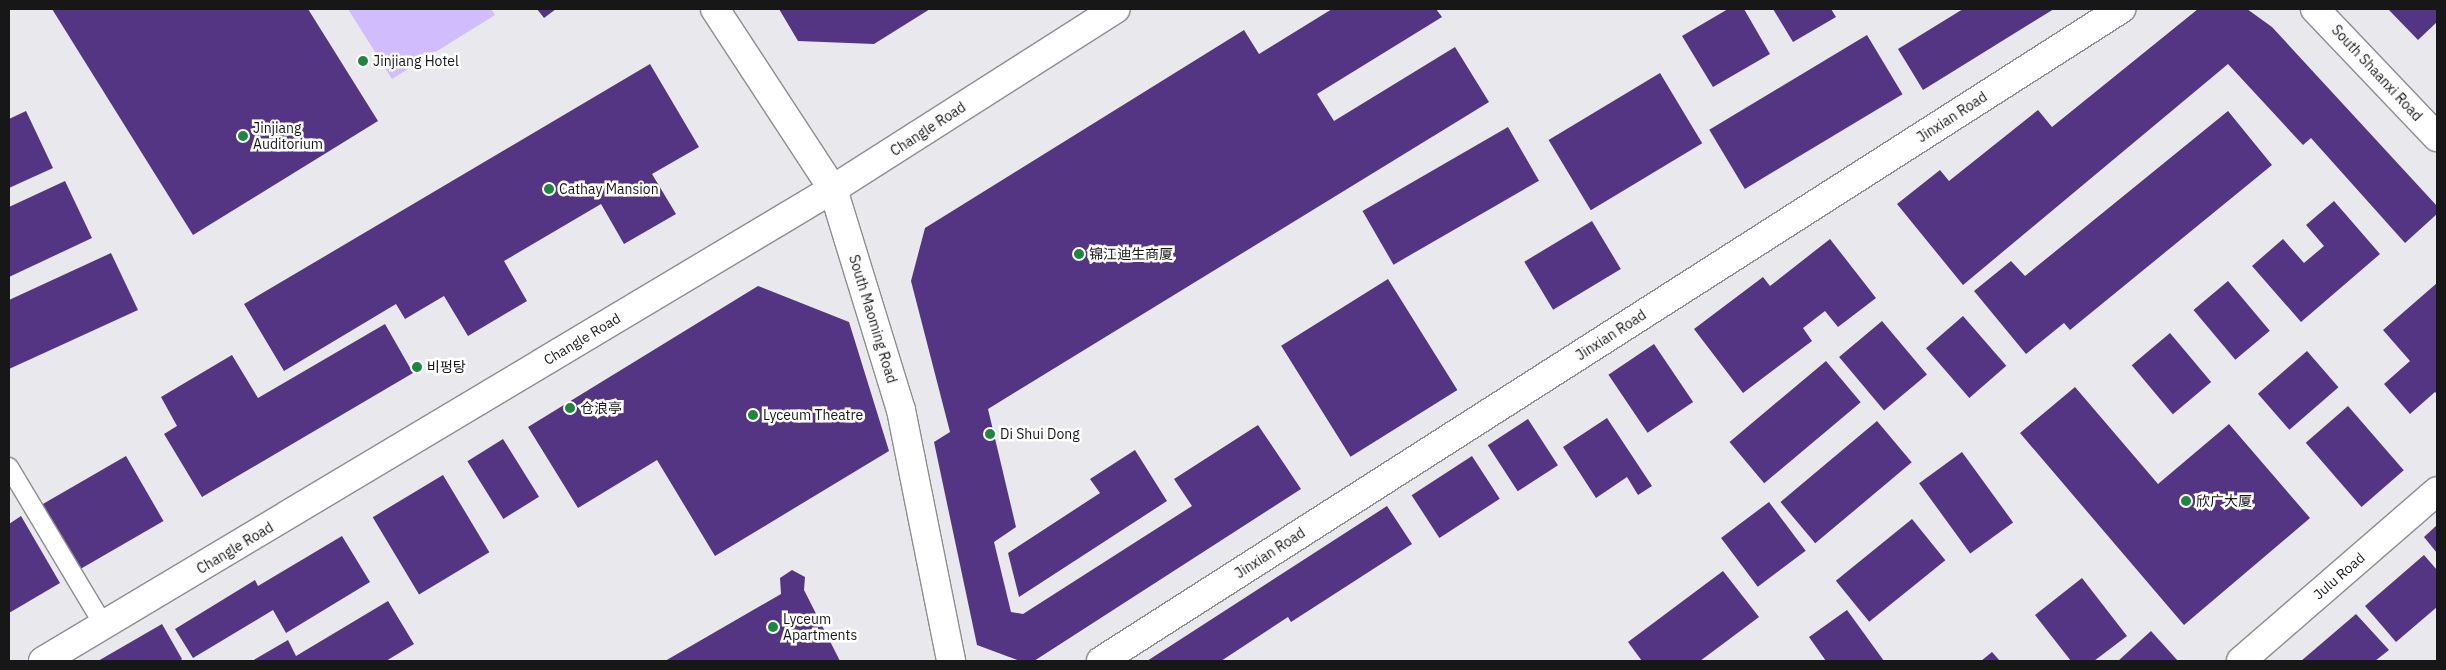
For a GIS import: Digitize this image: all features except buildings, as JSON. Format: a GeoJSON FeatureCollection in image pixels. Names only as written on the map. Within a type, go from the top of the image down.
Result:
{"type":"FeatureCollection","features":[{"type":"Feature","properties":{"kind":"street","name":"South Maoming Road"},"geometry":{"type":"LineString","coordinates":[[715,9],[833,189],[902,410],[951,661]]}},
{"type":"Feature","properties":{"kind":"street","name":"Changle Road"},"geometry":{"type":"LineString","coordinates":[[43,661],[833,189],[1116,9]]}},
{"type":"Feature","properties":{"kind":"street","name":"Jinxian Road"},"geometry":{"type":"LineString","coordinates":[[1101,661],[2121,9]]}},
{"type":"Feature","properties":{"kind":"street","name":"South Shaanxi Road"},"geometry":{"type":"LineString","coordinates":[[2315,9],[2437,137]]}},
{"type":"Feature","properties":{"kind":"street","name":"Julu Road"},"geometry":{"type":"LineString","coordinates":[[2241,661],[2437,491]]}},
{"type":"Feature","properties":{"kind":"lane"},"geometry":{"type":"LineString","coordinates":[[9,467],[104,626]]}},
{"type":"Feature","properties":{"kind":"shaded area"},"geometry":{"type":"Polygon","coordinates":[[[348,9],[491,9],[495,15],[392,79],[348,9]]]}},
{"type":"Feature","properties":{"kind":"place","name":"Jinjiang Hotel"},"geometry":{"type":"Point","coordinates":[363,61]}},
{"type":"Feature","properties":{"kind":"place","name":"Jinjiang Auditorium"},"geometry":{"type":"Point","coordinates":[243,136]}},
{"type":"Feature","properties":{"kind":"place","name":"Cathay Mansion"},"geometry":{"type":"Point","coordinates":[549,189]}},
{"type":"Feature","properties":{"kind":"place","name":"锦江迪生商厦"},"geometry":{"type":"Point","coordinates":[1079,254]}},
{"type":"Feature","properties":{"kind":"place","name":"비펑탕"},"geometry":{"type":"Point","coordinates":[417,367]}},
{"type":"Feature","properties":{"kind":"place","name":"仓浪亭"},"geometry":{"type":"Point","coordinates":[570,408]}},
{"type":"Feature","properties":{"kind":"place","name":"Lyceum Theatre"},"geometry":{"type":"Point","coordinates":[753,415]}},
{"type":"Feature","properties":{"kind":"place","name":"Di Shui Dong"},"geometry":{"type":"Point","coordinates":[990,434]}},
{"type":"Feature","properties":{"kind":"place","name":"欣广大厦"},"geometry":{"type":"Point","coordinates":[2186,501]}},
{"type":"Feature","properties":{"kind":"place","name":"Lyceum Apartments"},"geometry":{"type":"Point","coordinates":[773,627]}}]}
